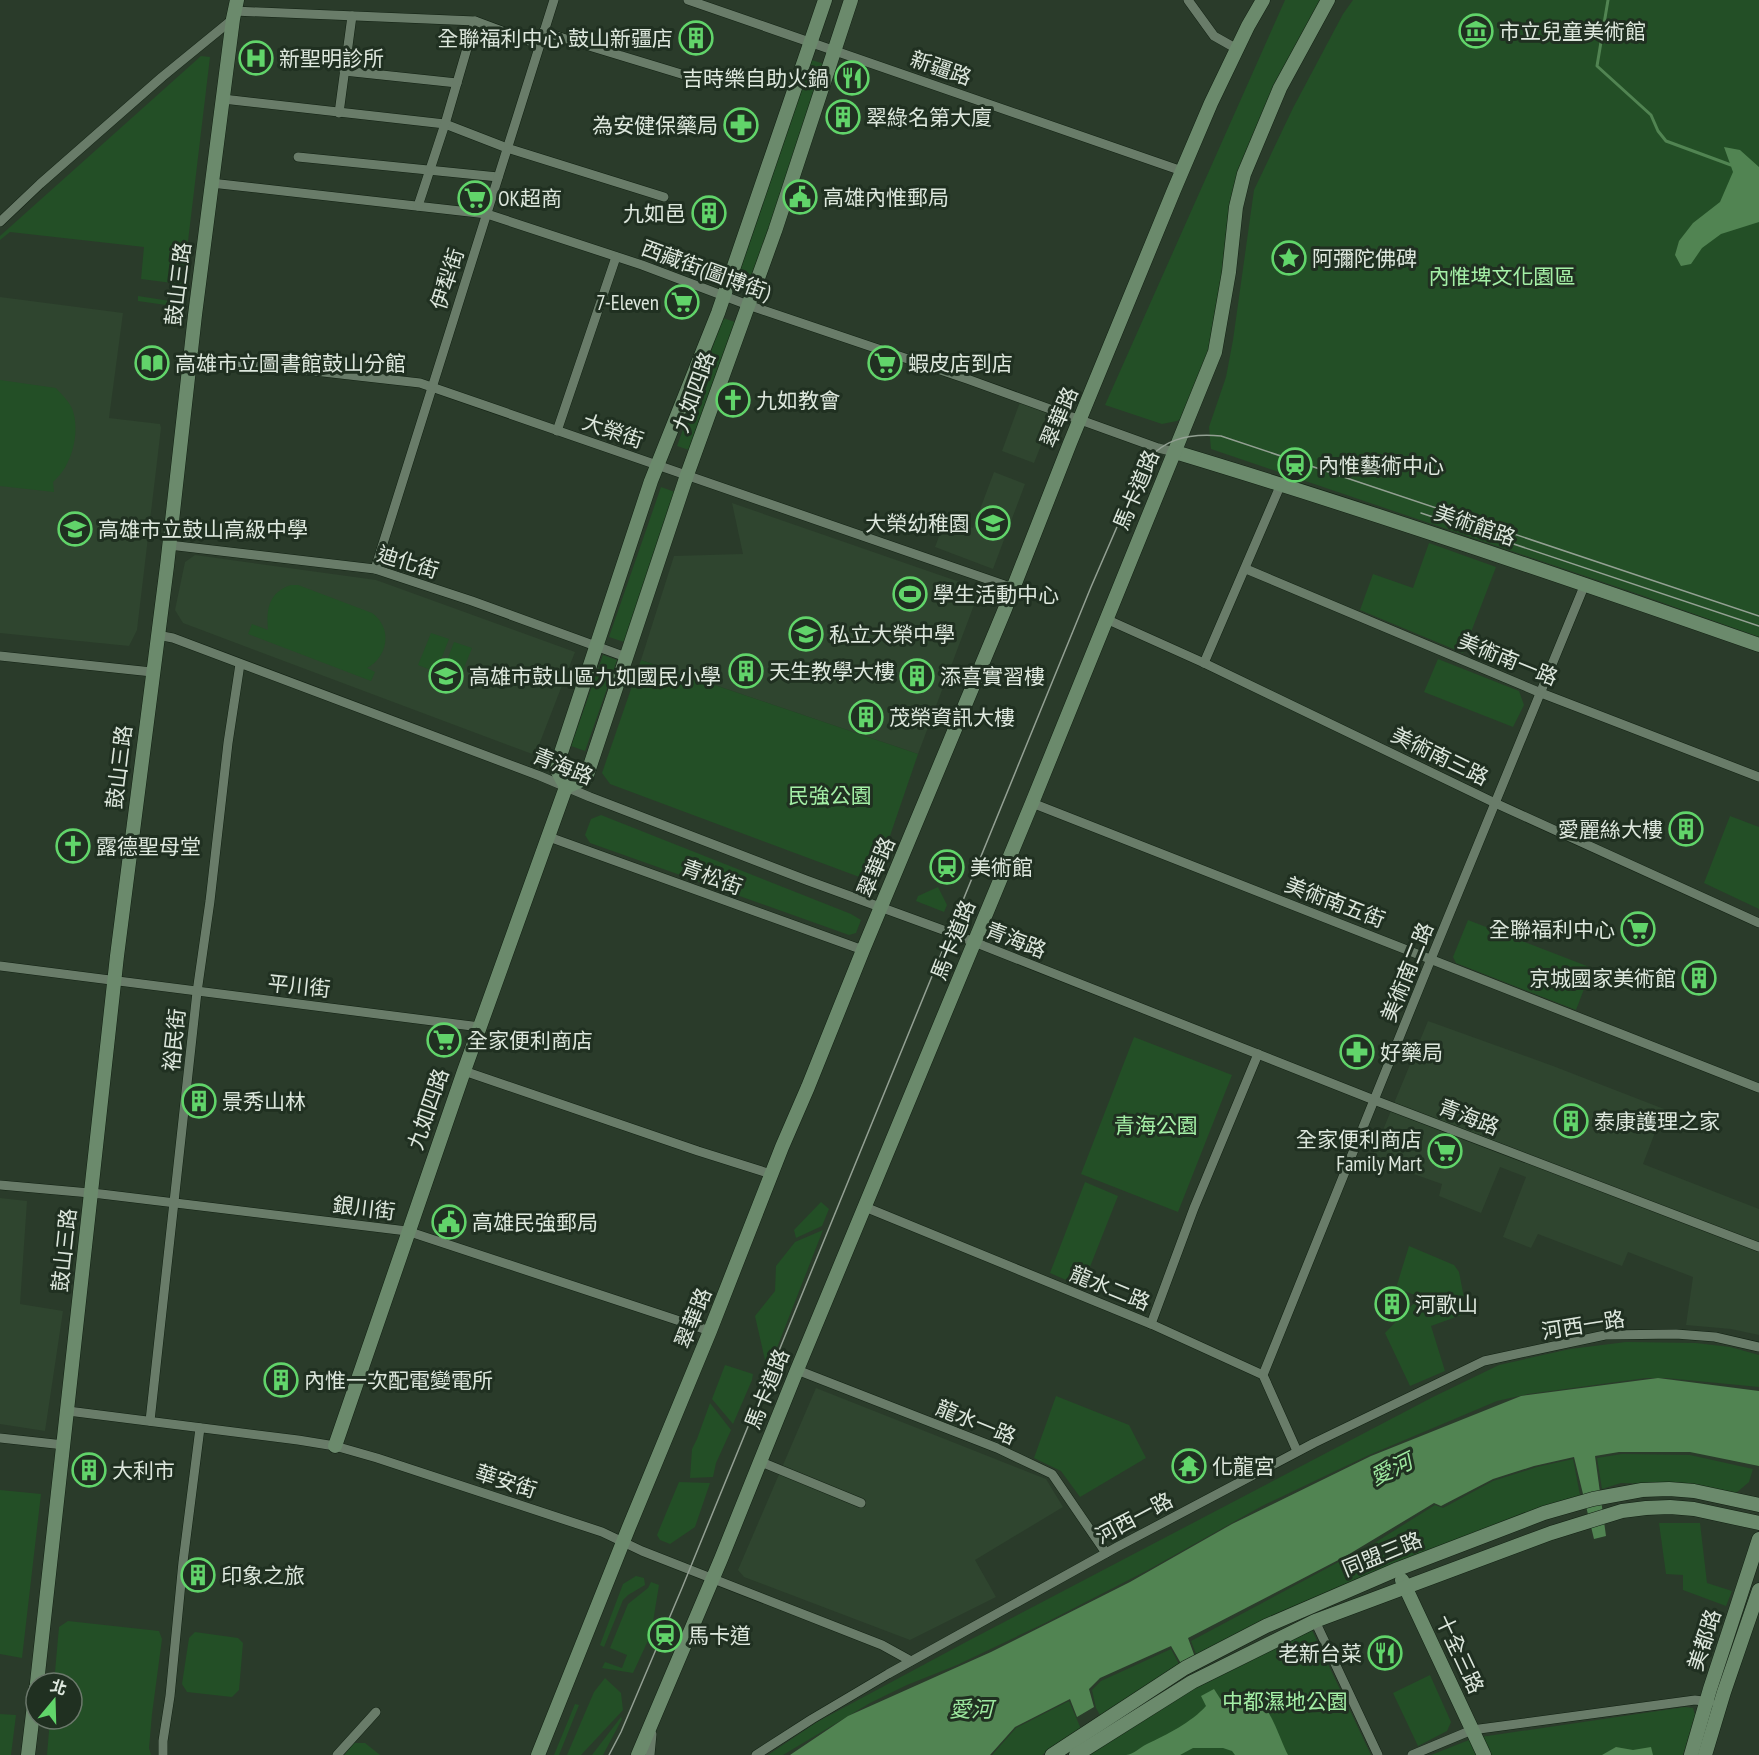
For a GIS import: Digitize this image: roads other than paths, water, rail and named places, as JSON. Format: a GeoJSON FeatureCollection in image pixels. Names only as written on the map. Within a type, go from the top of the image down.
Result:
{"type":"FeatureCollection","features":[{"type":"Feature","properties":{"kind":"street","name":"伊犁街"},"geometry":{"type":"LineString","coordinates":[[375,569],[554,0]]}},
{"type":"Feature","properties":{"kind":"street","name":"新疆路"},"geometry":{"type":"LineString","coordinates":[[688,0],[1182,171]]}},
{"type":"Feature","properties":{"kind":"street","name":"九如四路"},"geometry":{"type":"LineString","coordinates":[[566,787],[556,768],[658,465],[724,296],[825,0]]}},
{"type":"Feature","properties":{"kind":"street","name":"九如四路"},"geometry":{"type":"LineString","coordinates":[[334,1446],[407,1231],[566,787],[586,777],[687,475],[776,231],[851,0]]}},
{"type":"Feature","properties":{"kind":"street"},"geometry":{"type":"LineString","coordinates":[[1188,0],[1214,36],[1237,49]]}},
{"type":"Feature","properties":{"kind":"street","name":"翠華路"},"geometry":{"type":"LineString","coordinates":[[538,1755],[710,1331],[771,1174],[882,908],[1182,171],[1211,103],[1263,0]]}},
{"type":"Feature","properties":{"kind":"street","name":"馬卡道路"},"geometry":{"type":"LineString","coordinates":[[638,1755],[761,1462],[1215,352],[1236,207],[1246,167],[1280,88],[1328,0]]}},
{"type":"Feature","properties":{"kind":"street"},"geometry":{"type":"LineString","coordinates":[[0,222],[162,77],[236,6],[352,16],[475,21],[540,45]]}},
{"type":"Feature","properties":{"kind":"street","name":"鼓山三路"},"geometry":{"type":"LineString","coordinates":[[38,1671],[114,981],[169,545],[211,183],[236,6]]}},
{"type":"Feature","properties":{"kind":"street"},"geometry":{"type":"LineString","coordinates":[[339,113],[352,16]]}},
{"type":"Feature","properties":{"kind":"street"},"geometry":{"type":"LineString","coordinates":[[418,206],[475,21]]}},
{"type":"Feature","properties":{"kind":"street"},"geometry":{"type":"LineString","coordinates":[[543,32],[701,80]]}},
{"type":"Feature","properties":{"kind":"street"},"geometry":{"type":"LineString","coordinates":[[344,70],[457,82]]}},
{"type":"Feature","properties":{"kind":"street"},"geometry":{"type":"LineString","coordinates":[[222,99],[445,124],[507,148],[664,197]]}},
{"type":"Feature","properties":{"kind":"street"},"geometry":{"type":"LineString","coordinates":[[298,157],[498,177]]}},
{"type":"Feature","properties":{"kind":"street","name":"西藏街(圖博街)"},"geometry":{"type":"LineString","coordinates":[[211,183],[487,214],[615,256],[748,305],[1175,452]]}},
{"type":"Feature","properties":{"kind":"street"},"geometry":{"type":"LineString","coordinates":[[557,431],[615,256]]}},
{"type":"Feature","properties":{"kind":"street","name":"大榮街"},"geometry":{"type":"LineString","coordinates":[[190,357],[420,383],[1013,588]]}},
{"type":"Feature","properties":{"kind":"street","name":"美術館路"},"geometry":{"type":"LineString","coordinates":[[1175,452],[1404,523],[1759,645]]}},
{"type":"Feature","properties":{"kind":"street"},"geometry":{"type":"LineString","coordinates":[[1204,663],[1281,484]]}},
{"type":"Feature","properties":{"kind":"street","name":"迪化街"},"geometry":{"type":"LineString","coordinates":[[169,545],[375,569],[626,657]]}},
{"type":"Feature","properties":{"kind":"street","name":"美術南一路"},"geometry":{"type":"LineString","coordinates":[[1245,569],[1541,693],[1759,777]]}},
{"type":"Feature","properties":{"kind":"street","name":"美術南二路"},"geometry":{"type":"LineString","coordinates":[[1263,1375],[1585,585]]}},
{"type":"Feature","properties":{"kind":"street","name":"美術南三路"},"geometry":{"type":"LineString","coordinates":[[1106,619],[1204,663],[1496,803],[1759,923]]}},
{"type":"Feature","properties":{"kind":"street","name":"青海路"},"geometry":{"type":"LineString","coordinates":[[157,635],[173,638],[535,774],[1759,1247]]}},
{"type":"Feature","properties":{"kind":"street"},"geometry":{"type":"LineString","coordinates":[[0,656],[152,672]]}},
{"type":"Feature","properties":{"kind":"street","name":"裕民街"},"geometry":{"type":"LineString","coordinates":[[150,1421],[197,992],[240,664]]}},
{"type":"Feature","properties":{"kind":"street","name":"美術南五街"},"geometry":{"type":"LineString","coordinates":[[1032,803],[1759,1088]]}},
{"type":"Feature","properties":{"kind":"street","name":"青松街"},"geometry":{"type":"LineString","coordinates":[[549,837],[863,950]]}},
{"type":"Feature","properties":{"kind":"street","name":"平川街"},"geometry":{"type":"LineString","coordinates":[[0,966],[480,1027]]}},
{"type":"Feature","properties":{"kind":"street"},"geometry":{"type":"LineString","coordinates":[[1151,1324],[1191,1218],[1258,1054]]}},
{"type":"Feature","properties":{"kind":"street"},"geometry":{"type":"LineString","coordinates":[[464,1071],[771,1174]]}},
{"type":"Feature","properties":{"kind":"street","name":"銀川街"},"geometry":{"type":"LineString","coordinates":[[0,1185],[91,1193],[407,1231],[710,1331]]}},
{"type":"Feature","properties":{"kind":"street","name":"龍水二路"},"geometry":{"type":"LineString","coordinates":[[865,1207],[1151,1324],[1263,1375]]}},
{"type":"Feature","properties":{"kind":"street","name":"河西一路"},"geometry":{"type":"LineString","coordinates":[[756,1755],[910,1661],[1106,1554],[1297,1451],[1484,1361],[1605,1335],[1676,1334],[1715,1337],[1759,1347]]}},
{"type":"Feature","properties":{"kind":"street","name":"龍水一路"},"geometry":{"type":"LineString","coordinates":[[797,1370],[997,1448],[1052,1474],[1106,1554]]}},
{"type":"Feature","properties":{"kind":"street"},"geometry":{"type":"LineString","coordinates":[[1263,1375],[1297,1451]]}},
{"type":"Feature","properties":{"kind":"street","name":"華安街"},"geometry":{"type":"LineString","coordinates":[[68,1411],[334,1446],[434,1476],[602,1532],[642,1551],[882,1645],[910,1661]]}},
{"type":"Feature","properties":{"kind":"street"},"geometry":{"type":"LineString","coordinates":[[163,1755],[200,1428]]}},
{"type":"Feature","properties":{"kind":"street"},"geometry":{"type":"LineString","coordinates":[[0,1438],[64,1445]]}},
{"type":"Feature","properties":{"kind":"street"},"geometry":{"type":"LineString","coordinates":[[761,1462],[861,1503]]}},
{"type":"Feature","properties":{"kind":"street","name":"同盟三路"},"geometry":{"type":"LineString","coordinates":[[1052,1755],[1196,1663],[1266,1626],[1398,1569],[1544,1513],[1593,1498],[1642,1490],[1694,1491],[1759,1505]]}},
{"type":"Feature","properties":{"kind":"street"},"geometry":{"type":"LineString","coordinates":[[1694,1491],[1694,1509]]}},
{"type":"Feature","properties":{"kind":"street","name":"同盟三路"},"geometry":{"type":"LineString","coordinates":[[1076,1755],[1192,1682],[1315,1622],[1551,1533],[1622,1511],[1646,1508],[1694,1509],[1759,1523]]}},
{"type":"Feature","properties":{"kind":"street","name":"美都路"},"geometry":{"type":"LineString","coordinates":[[1691,1755],[1759,1539]]}},
{"type":"Feature","properties":{"kind":"street","name":"十全三路"},"geometry":{"type":"LineString","coordinates":[[1398,1569],[1484,1755]]}},
{"type":"Feature","properties":{"kind":"street","name":"美都路"},"geometry":{"type":"LineString","coordinates":[[1705,1755],[1759,1590]]}},
{"type":"Feature","properties":{"kind":"street"},"geometry":{"type":"LineString","coordinates":[[1315,1622],[1378,1755]]}},
{"type":"Feature","properties":{"kind":"street"},"geometry":{"type":"LineString","coordinates":[[1412,1755],[1472,1730],[1684,1701],[1707,1701],[1721,1706]]}},
{"type":"Feature","properties":{"kind":"street"},"geometry":{"type":"LineString","coordinates":[[650,1755],[656,1711]]}},
{"type":"Feature","properties":{"kind":"street"},"geometry":{"type":"LineString","coordinates":[[337,1755],[376,1712]]}},
{"type":"Feature","properties":{"kind":"street"},"geometry":{"type":"LineString","coordinates":[[28,1755],[31,1731]]}},
{"type":"Feature","properties":{"kind":"water"},"geometry":{"type":"Polygon","coordinates":[[[1724,147],[1740,150],[1759,167],[1759,222],[1721,234],[1702,248],[1691,264],[1681,266],[1675,255],[1679,241],[1693,223],[1720,202],[1733,172],[1724,147]]]}},
{"type":"Feature","properties":{"kind":"water","name":"愛河"},"geometry":{"type":"Polygon","coordinates":[[[1658,1378],[1759,1391],[1759,1466],[1690,1452],[1619,1452],[1595,1456],[1606,1536],[1594,1539],[1574,1457],[1534,1466],[1493,1479],[1441,1506],[1434,1503],[1346,1556],[1188,1638],[1196,1660],[1183,1667],[1171,1646],[1100,1678],[1089,1689],[1094,1707],[1077,1717],[1070,1699],[1015,1727],[990,1755],[790,1755],[848,1716],[991,1652],[1130,1582],[1232,1524],[1371,1456],[1521,1396],[1658,1378]]]}},
{"type":"Feature","properties":{"kind":"water"},"geometry":{"type":"Polygon","coordinates":[[[1214,1689],[1223,1703],[1242,1694],[1249,1693],[1256,1696],[1267,1710],[1288,1755],[1235,1755],[1232,1751],[1223,1748],[1193,1748],[1180,1755],[1126,1755],[1194,1717],[1206,1706],[1201,1696],[1214,1689]]]}},
{"type":"Feature","properties":{"kind":"water"},"geometry":{"type":"Polygon","coordinates":[[[1616,1747],[1633,1750],[1651,1747],[1653,1755],[1602,1755],[1616,1747]]]}},
{"type":"Feature","properties":{"kind":"waterway"},"geometry":{"type":"LineString","coordinates":[[1608,0],[1597,66],[1651,115],[1658,131],[1666,141],[1731,165]]}},
{"type":"Feature","properties":{"kind":"tram line"},"geometry":{"type":"LineString","coordinates":[[609,1755],[682,1588],[1091,587],[1142,469],[1157,451],[1186,437],[1221,436],[1759,616]]}},
{"type":"Feature","properties":{"kind":"tram line"},"geometry":{"type":"LineString","coordinates":[[1421,513],[1759,626]]}},
{"type":"Feature","properties":{"kind":"place","name":"市立兒童美術館"},"geometry":{"type":"Point","coordinates":[1476,31]}},
{"type":"Feature","properties":{"kind":"place","name":"全聯福利中心 鼓山新疆店"},"geometry":{"type":"Point","coordinates":[696,38]}},
{"type":"Feature","properties":{"kind":"place","name":"新聖明診所"},"geometry":{"type":"Point","coordinates":[256,58]}},
{"type":"Feature","properties":{"kind":"place","name":"吉時樂自助火鍋"},"geometry":{"type":"Point","coordinates":[852,78]}},
{"type":"Feature","properties":{"kind":"place","name":"翠綠名第大廈"},"geometry":{"type":"Point","coordinates":[843,117]}},
{"type":"Feature","properties":{"kind":"place","name":"為安健保藥局"},"geometry":{"type":"Point","coordinates":[741,125]}},
{"type":"Feature","properties":{"kind":"place","name":"高雄內惟郵局"},"geometry":{"type":"Point","coordinates":[800,197]}},
{"type":"Feature","properties":{"kind":"place","name":"OK超商"},"geometry":{"type":"Point","coordinates":[475,198]}},
{"type":"Feature","properties":{"kind":"place","name":"九如邑"},"geometry":{"type":"Point","coordinates":[709,213]}},
{"type":"Feature","properties":{"kind":"place","name":"阿彌陀佛碑"},"geometry":{"type":"Point","coordinates":[1289,258]}},
{"type":"Feature","properties":{"kind":"place","name":"7-Eleven"},"geometry":{"type":"Point","coordinates":[682,302]}},
{"type":"Feature","properties":{"kind":"place","name":"高雄市立圖書館鼓山分館"},"geometry":{"type":"Point","coordinates":[152,363]}},
{"type":"Feature","properties":{"kind":"place","name":"蝦皮店到店"},"geometry":{"type":"Point","coordinates":[885,363]}},
{"type":"Feature","properties":{"kind":"place","name":"九如教會"},"geometry":{"type":"Point","coordinates":[733,400]}},
{"type":"Feature","properties":{"kind":"place","name":"內惟藝術中心"},"geometry":{"type":"Point","coordinates":[1295,465]}},
{"type":"Feature","properties":{"kind":"place","name":"大榮幼稚園"},"geometry":{"type":"Point","coordinates":[993,523]}},
{"type":"Feature","properties":{"kind":"place","name":"高雄市立鼓山高級中學"},"geometry":{"type":"Point","coordinates":[75,529]}},
{"type":"Feature","properties":{"kind":"place","name":"學生活動中心"},"geometry":{"type":"Point","coordinates":[910,594]}},
{"type":"Feature","properties":{"kind":"place","name":"私立大榮中學"},"geometry":{"type":"Point","coordinates":[806,634]}},
{"type":"Feature","properties":{"kind":"place","name":"天生教學大樓"},"geometry":{"type":"Point","coordinates":[746,671]}},
{"type":"Feature","properties":{"kind":"place","name":"高雄市鼓山區九如國民小學"},"geometry":{"type":"Point","coordinates":[446,676]}},
{"type":"Feature","properties":{"kind":"place","name":"添喜實習樓"},"geometry":{"type":"Point","coordinates":[917,676]}},
{"type":"Feature","properties":{"kind":"place","name":"茂榮資訊大樓"},"geometry":{"type":"Point","coordinates":[866,717]}},
{"type":"Feature","properties":{"kind":"place","name":"愛麗絲大樓"},"geometry":{"type":"Point","coordinates":[1686,829]}},
{"type":"Feature","properties":{"kind":"place","name":"露德聖母堂"},"geometry":{"type":"Point","coordinates":[73,846]}},
{"type":"Feature","properties":{"kind":"place","name":"美術館"},"geometry":{"type":"Point","coordinates":[947,867]}},
{"type":"Feature","properties":{"kind":"place","name":"全聯福利中心"},"geometry":{"type":"Point","coordinates":[1638,929]}},
{"type":"Feature","properties":{"kind":"place","name":"京城國家美術館"},"geometry":{"type":"Point","coordinates":[1699,978]}},
{"type":"Feature","properties":{"kind":"place","name":"全家便利商店"},"geometry":{"type":"Point","coordinates":[444,1040]}},
{"type":"Feature","properties":{"kind":"place","name":"好藥局"},"geometry":{"type":"Point","coordinates":[1357,1052]}},
{"type":"Feature","properties":{"kind":"place","name":"景秀山林"},"geometry":{"type":"Point","coordinates":[199,1101]}},
{"type":"Feature","properties":{"kind":"place","name":"泰康護理之家"},"geometry":{"type":"Point","coordinates":[1571,1121]}},
{"type":"Feature","properties":{"kind":"place","name":"全家便利商店 Family Mart"},"geometry":{"type":"Point","coordinates":[1445,1151]}},
{"type":"Feature","properties":{"kind":"place","name":"高雄民強郵局"},"geometry":{"type":"Point","coordinates":[449,1222]}},
{"type":"Feature","properties":{"kind":"place","name":"河歌山"},"geometry":{"type":"Point","coordinates":[1392,1304]}},
{"type":"Feature","properties":{"kind":"place","name":"內惟一次配電變電所"},"geometry":{"type":"Point","coordinates":[281,1380]}},
{"type":"Feature","properties":{"kind":"place","name":"化龍宮"},"geometry":{"type":"Point","coordinates":[1189,1466]}},
{"type":"Feature","properties":{"kind":"place","name":"大利市"},"geometry":{"type":"Point","coordinates":[89,1470]}},
{"type":"Feature","properties":{"kind":"place","name":"印象之旅"},"geometry":{"type":"Point","coordinates":[198,1575]}},
{"type":"Feature","properties":{"kind":"place","name":"馬卡道"},"geometry":{"type":"Point","coordinates":[665,1635]}},
{"type":"Feature","properties":{"kind":"place","name":"老新台菜"},"geometry":{"type":"Point","coordinates":[1385,1653]}},
{"type":"Feature","properties":{"kind":"park label","name":"內惟埤文化園區"},"geometry":{"type":"Point","coordinates":[1502,276]}},
{"type":"Feature","properties":{"kind":"park label","name":"民強公園"},"geometry":{"type":"Point","coordinates":[830,795]}},
{"type":"Feature","properties":{"kind":"park label","name":"青海公園"},"geometry":{"type":"Point","coordinates":[1156,1125]}},
{"type":"Feature","properties":{"kind":"park label","name":"中都濕地公園"},"geometry":{"type":"Point","coordinates":[1285,1701]}}]}
